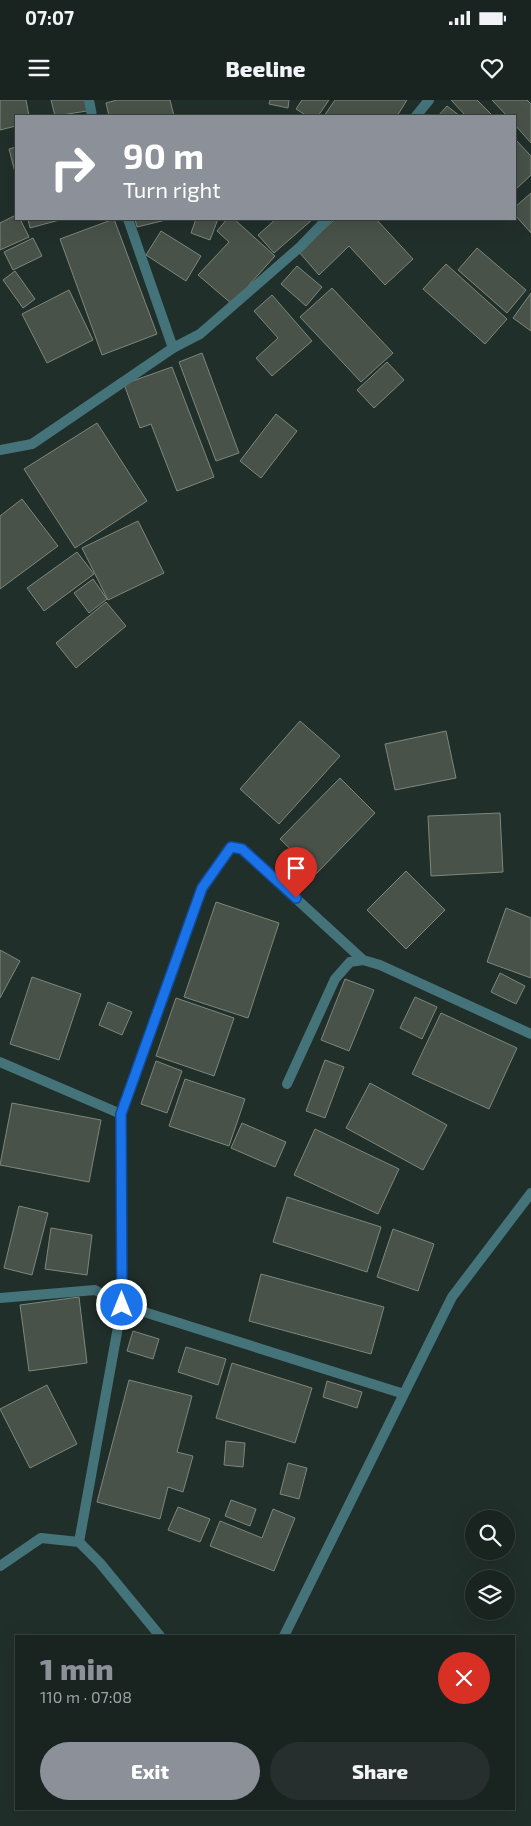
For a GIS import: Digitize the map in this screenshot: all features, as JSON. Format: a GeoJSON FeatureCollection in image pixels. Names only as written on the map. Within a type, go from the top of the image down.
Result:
{"type":"FeatureCollection","features":[{"type":"Feature","properties":{"kind":"street"},"geometry":{"type":"LineString","coordinates":[[89,100],[92,115]]}},
{"type":"Feature","properties":{"kind":"street"},"geometry":{"type":"LineString","coordinates":[[417,115],[429,100]]}},
{"type":"Feature","properties":{"kind":"street"},"geometry":{"type":"LineString","coordinates":[[128,220],[173,348]]}},
{"type":"Feature","properties":{"kind":"street"},"geometry":{"type":"LineString","coordinates":[[0,450],[32,444],[173,348],[200,334],[300,247],[326,220]]}},
{"type":"Feature","properties":{"kind":"street"},"geometry":{"type":"LineString","coordinates":[[79,1542],[122,1305],[121,1114],[202,888],[231,847],[242,849],[363,960]]}},
{"type":"Feature","properties":{"kind":"street"},"geometry":{"type":"LineString","coordinates":[[287,1084],[336,979],[350,962],[363,960],[380,965],[531,1034]]}},
{"type":"Feature","properties":{"kind":"street"},"geometry":{"type":"LineString","coordinates":[[0,1062],[121,1114]]}},
{"type":"Feature","properties":{"kind":"street"},"geometry":{"type":"LineString","coordinates":[[284,1635],[452,1297],[531,1193]]}},
{"type":"Feature","properties":{"kind":"street"},"geometry":{"type":"LineString","coordinates":[[0,1298],[95,1290],[122,1305],[404,1394]]}},
{"type":"Feature","properties":{"kind":"street"},"geometry":{"type":"LineString","coordinates":[[0,1566],[41,1538],[79,1542],[100,1563],[159,1635]]}},
{"type":"Feature","properties":{"kind":"building"},"geometry":{"type":"Polygon","coordinates":[[[0,100],[26,100],[29,115],[15,115],[15,126],[0,130],[0,100]]]}},
{"type":"Feature","properties":{"kind":"building"},"geometry":{"type":"Polygon","coordinates":[[[51,100],[85,100],[87,111],[55,115],[51,100]]]}},
{"type":"Feature","properties":{"kind":"building"},"geometry":{"type":"Polygon","coordinates":[[[117,100],[170,100],[174,115],[109,115],[106,103],[117,100]]]}},
{"type":"Feature","properties":{"kind":"building"},"geometry":{"type":"Polygon","coordinates":[[[270,100],[289,100],[288,108],[269,104],[270,100]]]}},
{"type":"Feature","properties":{"kind":"building"},"geometry":{"type":"Polygon","coordinates":[[[302,100],[329,100],[319,115],[305,115],[296,109],[302,100]]]}},
{"type":"Feature","properties":{"kind":"building"},"geometry":{"type":"Polygon","coordinates":[[[335,100],[407,100],[398,115],[325,115],[335,100]]]}},
{"type":"Feature","properties":{"kind":"building"},"geometry":{"type":"Polygon","coordinates":[[[451,100],[477,100],[492,115],[465,115],[451,100]]]}},
{"type":"Feature","properties":{"kind":"building"},"geometry":{"type":"Polygon","coordinates":[[[492,100],[527,100],[531,104],[531,143],[516,126],[516,115],[506,115],[492,100]]]}},
{"type":"Feature","properties":{"kind":"building"},"geometry":{"type":"Polygon","coordinates":[[[447,106],[459,115],[439,115],[447,106]]]}},
{"type":"Feature","properties":{"kind":"building"},"geometry":{"type":"Polygon","coordinates":[[[516,140],[531,156],[531,175],[516,189],[516,140]]]}},
{"type":"Feature","properties":{"kind":"building"},"geometry":{"type":"Polygon","coordinates":[[[15,147],[15,172],[9,149],[15,147]]]}},
{"type":"Feature","properties":{"kind":"building"},"geometry":{"type":"Polygon","coordinates":[[[531,193],[531,233],[516,216],[516,206],[531,193]]]}},
{"type":"Feature","properties":{"kind":"building"},"geometry":{"type":"Polygon","coordinates":[[[15,216],[15,220],[20,220],[29,237],[0,250],[0,223],[15,216]]]}},
{"type":"Feature","properties":{"kind":"building"},"geometry":{"type":"Polygon","coordinates":[[[28,220],[59,220],[30,228],[28,220]]]}},
{"type":"Feature","properties":{"kind":"building"},"geometry":{"type":"Polygon","coordinates":[[[114,220],[157,334],[102,355],[60,239],[114,220]]]}},
{"type":"Feature","properties":{"kind":"building"},"geometry":{"type":"Polygon","coordinates":[[[135,220],[166,220],[137,227],[135,220]]]}},
{"type":"Feature","properties":{"kind":"building"},"geometry":{"type":"Polygon","coordinates":[[[196,220],[218,220],[210,240],[191,233],[196,220]]]}},
{"type":"Feature","properties":{"kind":"building"},"geometry":{"type":"Polygon","coordinates":[[[226,220],[235,220],[275,256],[232,304],[198,275],[229,242],[217,231],[226,220]]]}},
{"type":"Feature","properties":{"kind":"building"},"geometry":{"type":"Polygon","coordinates":[[[275,220],[312,220],[274,253],[258,235],[275,220]]]}},
{"type":"Feature","properties":{"kind":"building"},"geometry":{"type":"Polygon","coordinates":[[[334,220],[377,220],[413,259],[385,285],[349,246],[319,275],[299,252],[334,220]]]}},
{"type":"Feature","properties":{"kind":"building"},"geometry":{"type":"Polygon","coordinates":[[[161,231],[201,256],[186,281],[146,255],[161,231]]]}},
{"type":"Feature","properties":{"kind":"building"},"geometry":{"type":"Polygon","coordinates":[[[33,238],[42,256],[13,270],[4,252],[33,238]]]}},
{"type":"Feature","properties":{"kind":"building"},"geometry":{"type":"Polygon","coordinates":[[[477,248],[526,290],[507,313],[458,270],[477,248]]]}},
{"type":"Feature","properties":{"kind":"building"},"geometry":{"type":"Polygon","coordinates":[[[446,264],[507,319],[485,344],[423,289],[446,264]]]}},
{"type":"Feature","properties":{"kind":"building"},"geometry":{"type":"Polygon","coordinates":[[[297,266],[322,287],[306,306],[281,284],[297,266]]]}},
{"type":"Feature","properties":{"kind":"building"},"geometry":{"type":"Polygon","coordinates":[[[15,271],[35,299],[23,308],[3,280],[15,271]]]}},
{"type":"Feature","properties":{"kind":"building"},"geometry":{"type":"Polygon","coordinates":[[[332,288],[393,353],[361,382],[300,317],[332,288]]]}},
{"type":"Feature","properties":{"kind":"building"},"geometry":{"type":"Polygon","coordinates":[[[69,290],[93,340],[47,363],[22,314],[69,290]]]}},
{"type":"Feature","properties":{"kind":"building"},"geometry":{"type":"Polygon","coordinates":[[[531,293],[531,331],[513,318],[531,293]]]}},
{"type":"Feature","properties":{"kind":"building"},"geometry":{"type":"Polygon","coordinates":[[[272,295],[312,341],[272,376],[256,358],[278,338],[254,311],[272,295]]]}},
{"type":"Feature","properties":{"kind":"building"},"geometry":{"type":"Polygon","coordinates":[[[202,353],[239,453],[216,461],[179,362],[202,353]]]}},
{"type":"Feature","properties":{"kind":"building"},"geometry":{"type":"Polygon","coordinates":[[[387,362],[404,380],[374,408],[357,390],[387,362]]]}},
{"type":"Feature","properties":{"kind":"building"},"geometry":{"type":"Polygon","coordinates":[[[172,367],[214,477],[177,491],[151,424],[140,428],[124,384],[172,367]]]}},
{"type":"Feature","properties":{"kind":"building"},"geometry":{"type":"Polygon","coordinates":[[[276,414],[297,431],[261,478],[240,461],[276,414]]]}},
{"type":"Feature","properties":{"kind":"building"},"geometry":{"type":"Polygon","coordinates":[[[97,423],[147,501],[75,548],[24,469],[97,423]]]}},
{"type":"Feature","properties":{"kind":"building"},"geometry":{"type":"Polygon","coordinates":[[[22,499],[58,546],[0,589],[0,516],[22,499]]]}},
{"type":"Feature","properties":{"kind":"building"},"geometry":{"type":"Polygon","coordinates":[[[138,521],[164,573],[108,600],[82,548],[138,521]]]}},
{"type":"Feature","properties":{"kind":"building"},"geometry":{"type":"Polygon","coordinates":[[[77,552],[94,574],[44,611],[27,588],[77,552]]]}},
{"type":"Feature","properties":{"kind":"building"},"geometry":{"type":"Polygon","coordinates":[[[93,579],[107,599],[89,613],[74,593],[93,579]]]}},
{"type":"Feature","properties":{"kind":"building"},"geometry":{"type":"Polygon","coordinates":[[[106,602],[126,626],[76,668],[56,643],[106,602]]]}},
{"type":"Feature","properties":{"kind":"building"},"geometry":{"type":"Polygon","coordinates":[[[300,721],[340,756],[279,824],[240,789],[300,721]]]}},
{"type":"Feature","properties":{"kind":"building"},"geometry":{"type":"Polygon","coordinates":[[[446,731],[456,778],[395,790],[385,744],[446,731]]]}},
{"type":"Feature","properties":{"kind":"building"},"geometry":{"type":"Polygon","coordinates":[[[340,778],[375,813],[316,874],[280,839],[340,778]]]}},
{"type":"Feature","properties":{"kind":"building"},"geometry":{"type":"Polygon","coordinates":[[[500,813],[503,872],[431,876],[428,816],[500,813]]]}},
{"type":"Feature","properties":{"kind":"building"},"geometry":{"type":"Polygon","coordinates":[[[406,871],[445,910],[406,949],[367,910],[406,871]]]}},
{"type":"Feature","properties":{"kind":"building"},"geometry":{"type":"Polygon","coordinates":[[[216,902],[279,923],[248,1018],[184,997],[216,902]]]}},
{"type":"Feature","properties":{"kind":"building"},"geometry":{"type":"Polygon","coordinates":[[[506,908],[531,918],[531,978],[487,962],[506,908]]]}},
{"type":"Feature","properties":{"kind":"building"},"geometry":{"type":"Polygon","coordinates":[[[0,950],[20,961],[0,998],[0,950]]]}},
{"type":"Feature","properties":{"kind":"building"},"geometry":{"type":"Polygon","coordinates":[[[500,973],[525,986],[516,1004],[491,992],[500,973]]]}},
{"type":"Feature","properties":{"kind":"building"},"geometry":{"type":"Polygon","coordinates":[[[32,977],[81,994],[59,1060],[10,1044],[32,977]]]}},
{"type":"Feature","properties":{"kind":"building"},"geometry":{"type":"Polygon","coordinates":[[[345,979],[374,990],[349,1051],[321,1040],[345,979]]]}},
{"type":"Feature","properties":{"kind":"building"},"geometry":{"type":"Polygon","coordinates":[[[415,997],[437,1007],[422,1039],[400,1028],[415,997]]]}},
{"type":"Feature","properties":{"kind":"building"},"geometry":{"type":"Polygon","coordinates":[[[176,998],[234,1018],[214,1076],[156,1056],[176,998]]]}},
{"type":"Feature","properties":{"kind":"building"},"geometry":{"type":"Polygon","coordinates":[[[108,1002],[132,1012],[122,1035],[99,1025],[108,1002]]]}},
{"type":"Feature","properties":{"kind":"building"},"geometry":{"type":"Polygon","coordinates":[[[441,1013],[517,1048],[489,1109],[412,1074],[441,1013]]]}},
{"type":"Feature","properties":{"kind":"building"},"geometry":{"type":"Polygon","coordinates":[[[325,1060],[344,1067],[325,1118],[306,1111],[325,1060]]]}},
{"type":"Feature","properties":{"kind":"building"},"geometry":{"type":"Polygon","coordinates":[[[156,1061],[182,1071],[167,1113],[141,1104],[156,1061]]]}},
{"type":"Feature","properties":{"kind":"building"},"geometry":{"type":"Polygon","coordinates":[[[185,1079],[245,1099],[229,1146],[169,1126],[185,1079]]]}},
{"type":"Feature","properties":{"kind":"building"},"geometry":{"type":"Polygon","coordinates":[[[370,1083],[447,1125],[423,1170],[346,1128],[370,1083]]]}},
{"type":"Feature","properties":{"kind":"building"},"geometry":{"type":"Polygon","coordinates":[[[12,1103],[101,1120],[89,1182],[0,1165],[12,1103]]]}},
{"type":"Feature","properties":{"kind":"building"},"geometry":{"type":"Polygon","coordinates":[[[242,1123],[286,1142],[275,1167],[231,1148],[242,1123]]]}},
{"type":"Feature","properties":{"kind":"building"},"geometry":{"type":"Polygon","coordinates":[[[315,1129],[399,1169],[378,1214],[294,1175],[315,1129]]]}},
{"type":"Feature","properties":{"kind":"building"},"geometry":{"type":"Polygon","coordinates":[[[287,1197],[381,1227],[367,1272],[273,1242],[287,1197]]]}},
{"type":"Feature","properties":{"kind":"building"},"geometry":{"type":"Polygon","coordinates":[[[19,1206],[48,1213],[32,1275],[4,1268],[19,1206]]]}},
{"type":"Feature","properties":{"kind":"building"},"geometry":{"type":"Polygon","coordinates":[[[51,1228],[92,1235],[87,1275],[45,1269],[51,1228]]]}},
{"type":"Feature","properties":{"kind":"building"},"geometry":{"type":"Polygon","coordinates":[[[393,1229],[434,1244],[418,1291],[377,1277],[393,1229]]]}},
{"type":"Feature","properties":{"kind":"building"},"geometry":{"type":"Polygon","coordinates":[[[261,1274],[384,1307],[371,1354],[249,1321],[261,1274]]]}},
{"type":"Feature","properties":{"kind":"building"},"geometry":{"type":"Polygon","coordinates":[[[79,1297],[87,1363],[29,1371],[20,1305],[79,1297]]]}},
{"type":"Feature","properties":{"kind":"building"},"geometry":{"type":"Polygon","coordinates":[[[133,1331],[159,1339],[153,1359],[127,1351],[133,1331]]]}},
{"type":"Feature","properties":{"kind":"building"},"geometry":{"type":"Polygon","coordinates":[[[186,1347],[226,1359],[218,1385],[178,1372],[186,1347]]]}},
{"type":"Feature","properties":{"kind":"building"},"geometry":{"type":"Polygon","coordinates":[[[232,1363],[312,1388],[295,1443],[216,1418],[232,1363]]]}},
{"type":"Feature","properties":{"kind":"building"},"geometry":{"type":"Polygon","coordinates":[[[129,1380],[192,1396],[177,1452],[193,1456],[183,1492],[168,1487],[160,1519],[97,1502],[129,1380]]]}},
{"type":"Feature","properties":{"kind":"building"},"geometry":{"type":"Polygon","coordinates":[[[327,1381],[362,1392],[357,1408],[323,1397],[327,1381]]]}},
{"type":"Feature","properties":{"kind":"building"},"geometry":{"type":"Polygon","coordinates":[[[47,1385],[77,1444],[30,1468],[0,1409],[47,1385]]]}},
{"type":"Feature","properties":{"kind":"building"},"geometry":{"type":"Polygon","coordinates":[[[226,1441],[245,1443],[243,1467],[224,1465],[226,1441]]]}},
{"type":"Feature","properties":{"kind":"building"},"geometry":{"type":"Polygon","coordinates":[[[288,1463],[307,1468],[299,1499],[280,1494],[288,1463]]]}},
{"type":"Feature","properties":{"kind":"building"},"geometry":{"type":"Polygon","coordinates":[[[231,1500],[256,1509],[250,1526],[225,1516],[231,1500]]]}},
{"type":"Feature","properties":{"kind":"building"},"geometry":{"type":"Polygon","coordinates":[[[178,1507],[210,1519],[200,1542],[168,1530],[178,1507]]]}},
{"type":"Feature","properties":{"kind":"building"},"geometry":{"type":"Polygon","coordinates":[[[273,1509],[295,1518],[274,1571],[210,1546],[220,1521],[262,1538],[273,1509]]]}},
{"type":"Feature","properties":{"kind":"route"},"geometry":{"type":"LineString","coordinates":[[122,1305],[121,1114],[202,888],[231,847],[242,849],[296,898]]}}]}
